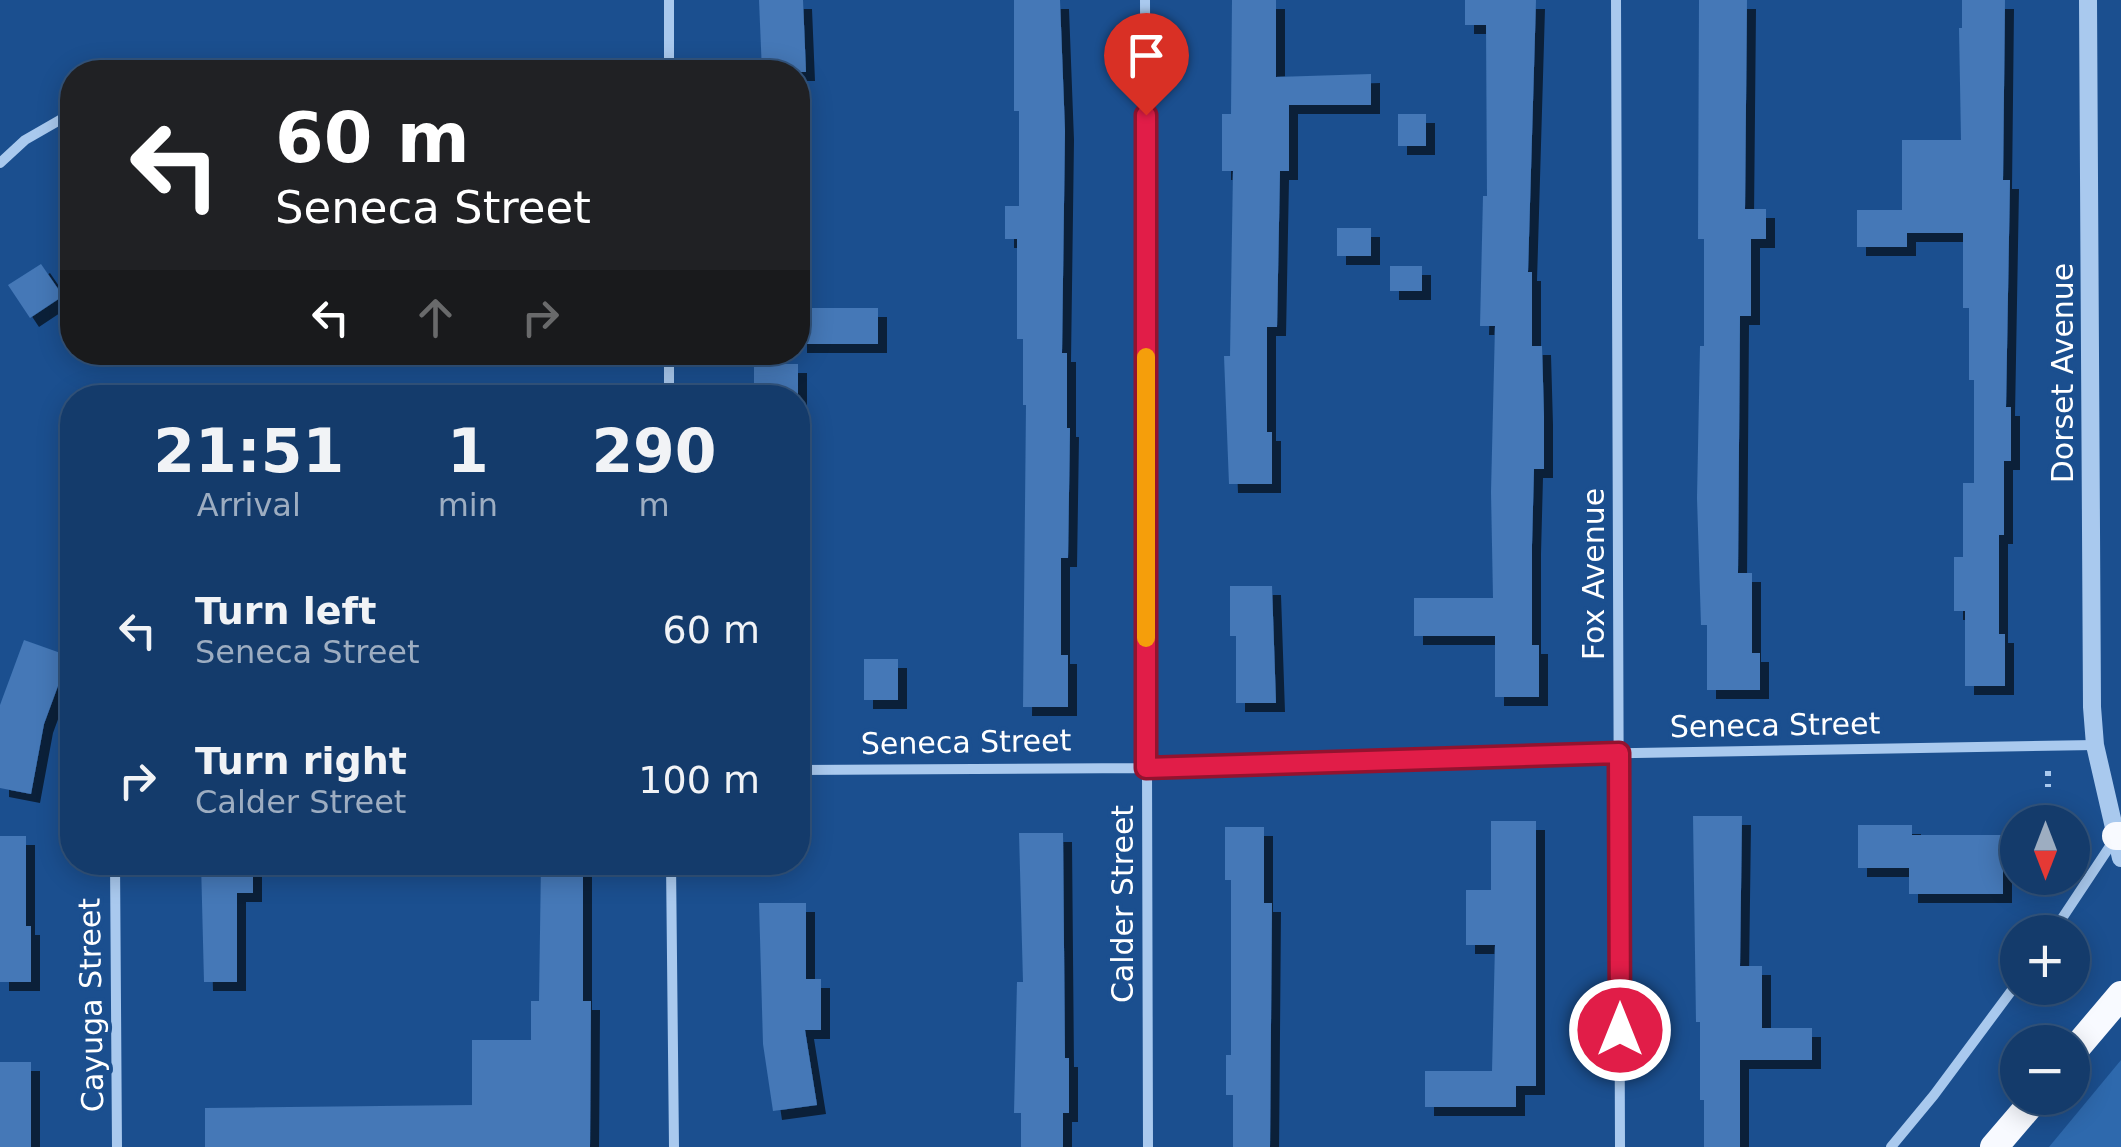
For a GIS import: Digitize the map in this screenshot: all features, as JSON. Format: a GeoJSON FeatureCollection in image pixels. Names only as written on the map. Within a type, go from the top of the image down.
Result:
{"type":"FeatureCollection","features":[{"type":"Feature","properties":{"kind":"highway"},"geometry":{"type":"LineString","coordinates":[[2090,1033],[2121,996]]}},
{"type":"Feature","properties":{"kind":"highway"},"geometry":{"type":"LineString","coordinates":[[1994,1147],[2021,1115]]}},
{"type":"Feature","properties":{"kind":"street"},"geometry":{"type":"LineString","coordinates":[[669,0],[669,60]]}},
{"type":"Feature","properties":{"kind":"street","name":"Calder Street"},"geometry":{"type":"LineString","coordinates":[[1145,0],[1148,1147]]}},
{"type":"Feature","properties":{"kind":"street","name":"Fox Avenue"},"geometry":{"type":"LineString","coordinates":[[1616,0],[1620,1147]]}},
{"type":"Feature","properties":{"kind":"street","name":"Dorset Avenue"},"geometry":{"type":"LineString","coordinates":[[2088,0],[2092,707],[2095,746],[2117,835]]}},
{"type":"Feature","properties":{"kind":"street"},"geometry":{"type":"LineString","coordinates":[[0,163],[25,140],[60,121]]}},
{"type":"Feature","properties":{"kind":"street","name":"Seneca Street"},"geometry":{"type":"LineString","coordinates":[[810,770],[1146,768],[1619,753],[2095,746]]}},
{"type":"Feature","properties":{"kind":"street"},"geometry":{"type":"LineString","coordinates":[[2064,915],[2117,835]]}},
{"type":"Feature","properties":{"kind":"street","name":"Cayuga Street"},"geometry":{"type":"LineString","coordinates":[[115,875],[117,1147]]}},
{"type":"Feature","properties":{"kind":"street"},"geometry":{"type":"LineString","coordinates":[[672,875],[674,1147]]}},
{"type":"Feature","properties":{"kind":"street"},"geometry":{"type":"LineString","coordinates":[[1891,1147],[2001,1005]]}},
{"type":"Feature","properties":{"kind":"path"},"geometry":{"type":"LineString","coordinates":[[2048,771],[2048,787]]}},
{"type":"Feature","properties":{"kind":"shaded area"},"geometry":{"type":"Polygon","coordinates":[[[2121,1060],[2121,1147],[2049,1147],[2075,1115],[2090,1115],[2090,1097],[2121,1060]]]}},
{"type":"Feature","properties":{"kind":"building"},"geometry":{"type":"Polygon","coordinates":[[[759,0],[803,0],[806,60],[762,60],[759,0]]]}},
{"type":"Feature","properties":{"kind":"building"},"geometry":{"type":"Polygon","coordinates":[[[1014,0],[1060,0],[1065,131],[1062,353],[1067,353],[1070,428],[1068,558],[1061,558],[1061,655],[1068,655],[1068,707],[1023,707],[1026,405],[1023,339],[1017,339],[1017,239],[1005,239],[1005,206],[1019,206],[1014,0]]]}},
{"type":"Feature","properties":{"kind":"building"},"geometry":{"type":"Polygon","coordinates":[[[1232,0],[1276,0],[1276,77],[1371,74],[1371,105],[1289,105],[1289,171],[1280,171],[1277,327],[1267,327],[1267,432],[1272,432],[1272,484],[1229,484],[1224,356],[1230,356],[1233,171],[1222,171],[1222,114],[1231,114],[1232,0]]]}},
{"type":"Feature","properties":{"kind":"building"},"geometry":{"type":"Polygon","coordinates":[[[1465,0],[1536,0],[1528,272],[1532,272],[1532,346],[1542,346],[1544,416],[1544,469],[1534,469],[1532,545],[1532,645],[1539,645],[1539,697],[1495,697],[1495,636],[1414,636],[1414,598],[1493,598],[1495,326],[1480,326],[1483,196],[1487,196],[1486,25],[1465,25],[1465,0]]]}},
{"type":"Feature","properties":{"kind":"building"},"geometry":{"type":"Polygon","coordinates":[[[1699,0],[1747,0],[1745,209],[1766,209],[1766,239],[1751,239],[1751,316],[1740,316],[1738,573],[1752,573],[1752,653],[1760,653],[1760,690],[1707,690],[1707,625],[1701,625],[1697,498],[1704,239],[1698,239],[1699,0]]]}},
{"type":"Feature","properties":{"kind":"building"},"geometry":{"type":"Polygon","coordinates":[[[1962,0],[2005,0],[2003,180],[2010,180],[2006,407],[2011,407],[2011,461],[2004,461],[1999,634],[2005,634],[2005,686],[1965,686],[1965,611],[1954,611],[1954,557],[1963,557],[1963,483],[1974,483],[1974,380],[1969,380],[1969,308],[1963,308],[1963,233],[1907,233],[1907,247],[1857,247],[1857,210],[1902,210],[1902,140],[1961,140],[1962,0]]]}},
{"type":"Feature","properties":{"kind":"building"},"geometry":{"type":"Polygon","coordinates":[[[1398,114],[1426,114],[1426,146],[1398,146],[1398,114]]]}},
{"type":"Feature","properties":{"kind":"building"},"geometry":{"type":"Polygon","coordinates":[[[1337,228],[1371,228],[1371,256],[1337,256],[1337,228]]]}},
{"type":"Feature","properties":{"kind":"building"},"geometry":{"type":"Polygon","coordinates":[[[41,264],[60,292],[60,298],[30,318],[8,285],[41,264]]]}},
{"type":"Feature","properties":{"kind":"building"},"geometry":{"type":"Polygon","coordinates":[[[1390,266],[1422,266],[1422,291],[1390,291],[1390,266]]]}},
{"type":"Feature","properties":{"kind":"building"},"geometry":{"type":"Polygon","coordinates":[[[810,308],[878,308],[878,344],[810,344],[810,308]]]}},
{"type":"Feature","properties":{"kind":"building"},"geometry":{"type":"Polygon","coordinates":[[[754,365],[798,365],[798,385],[754,385],[754,365]]]}},
{"type":"Feature","properties":{"kind":"building"},"geometry":{"type":"Polygon","coordinates":[[[1230,586],[1272,586],[1276,703],[1236,703],[1236,636],[1230,636],[1230,586]]]}},
{"type":"Feature","properties":{"kind":"building"},"geometry":{"type":"Polygon","coordinates":[[[24,640],[60,653],[60,680],[44,724],[31,794],[0,788],[0,705],[24,640]]]}},
{"type":"Feature","properties":{"kind":"building"},"geometry":{"type":"Polygon","coordinates":[[[864,659],[898,659],[898,700],[864,700],[864,659]]]}},
{"type":"Feature","properties":{"kind":"building"},"geometry":{"type":"Polygon","coordinates":[[[1693,816],[1742,816],[1740,966],[1762,966],[1762,1028],[1812,1028],[1812,1060],[1740,1060],[1740,1147],[1704,1147],[1700,1022],[1696,1022],[1693,816]]]}},
{"type":"Feature","properties":{"kind":"building"},"geometry":{"type":"Polygon","coordinates":[[[1491,821],[1536,821],[1536,1086],[1516,1086],[1516,1107],[1425,1107],[1425,1071],[1492,1071],[1495,945],[1466,945],[1466,890],[1491,890],[1491,821]]]}},
{"type":"Feature","properties":{"kind":"building"},"geometry":{"type":"Polygon","coordinates":[[[1858,825],[1912,825],[1912,835],[2000,835],[2000,894],[1909,894],[1909,868],[1858,868],[1858,825]]]}},
{"type":"Feature","properties":{"kind":"building"},"geometry":{"type":"Polygon","coordinates":[[[1225,827],[1264,827],[1264,903],[1272,903],[1270,1147],[1233,1147],[1233,1095],[1226,1095],[1226,1055],[1231,1055],[1231,880],[1225,880],[1225,827]]]}},
{"type":"Feature","properties":{"kind":"building"},"geometry":{"type":"Polygon","coordinates":[[[1019,833],[1063,833],[1069,1113],[1063,1113],[1063,1147],[1021,1147],[1021,1113],[1014,1113],[1017,982],[1023,982],[1019,833]]]}},
{"type":"Feature","properties":{"kind":"building"},"geometry":{"type":"Polygon","coordinates":[[[0,836],[26,836],[26,926],[31,926],[31,982],[0,982],[0,836]]]}},
{"type":"Feature","properties":{"kind":"building"},"geometry":{"type":"Polygon","coordinates":[[[201,875],[253,875],[253,893],[237,893],[237,982],[204,982],[201,875]]]}},
{"type":"Feature","properties":{"kind":"building"},"geometry":{"type":"Polygon","coordinates":[[[541,875],[583,875],[583,1001],[591,1001],[590,1147],[205,1147],[205,1108],[472,1105],[472,1040],[531,1040],[531,1001],[539,1001],[541,875]]]}},
{"type":"Feature","properties":{"kind":"building"},"geometry":{"type":"Polygon","coordinates":[[[759,903],[806,903],[806,979],[821,979],[821,1030],[805,1030],[817,1105],[773,1111],[763,1044],[759,903]]]}},
{"type":"Feature","properties":{"kind":"building"},"geometry":{"type":"Polygon","coordinates":[[[0,1062],[31,1062],[31,1147],[0,1147],[0,1062]]]}},
{"type":"Feature","properties":{"kind":"slow traffic"},"geometry":{"type":"LineString","coordinates":[[1146,357],[1146,638]]}},
{"type":"Feature","properties":{"kind":"route"},"geometry":{"type":"LineString","coordinates":[[1146,115],[1146,768],[1619,753],[1620,1030]]}}]}
